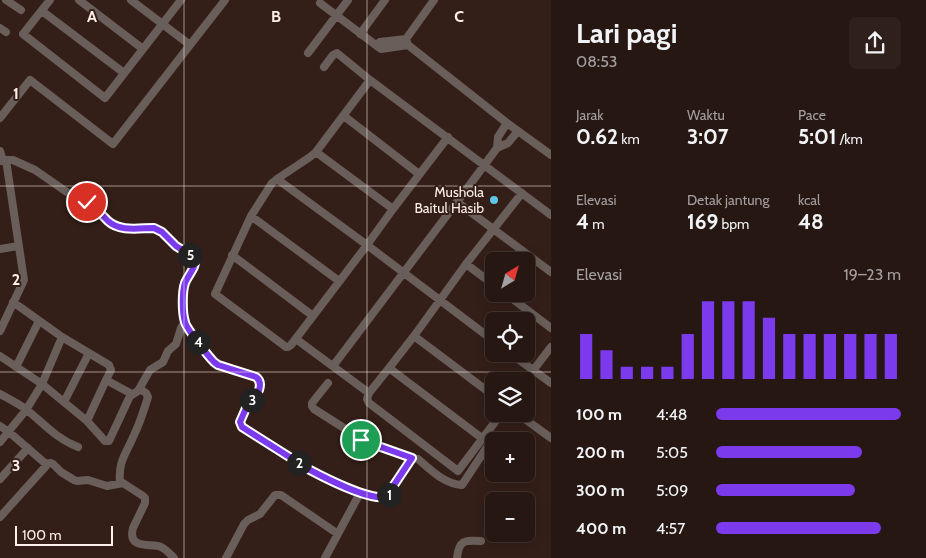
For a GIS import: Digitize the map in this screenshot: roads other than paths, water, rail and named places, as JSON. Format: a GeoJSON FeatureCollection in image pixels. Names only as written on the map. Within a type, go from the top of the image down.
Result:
{"type":"FeatureCollection","features":[{"type":"Feature","properties":{"kind":"street"},"geometry":{"type":"LineString","coordinates":[[6,0],[21,10]]}},
{"type":"Feature","properties":{"kind":"street"},"geometry":{"type":"LineString","coordinates":[[50,0],[23,34],[105,98],[181,0]]}},
{"type":"Feature","properties":{"kind":"street"},"geometry":{"type":"LineString","coordinates":[[79,0],[143,49]]}},
{"type":"Feature","properties":{"kind":"street"},"geometry":{"type":"LineString","coordinates":[[131,0],[190,45]]}},
{"type":"Feature","properties":{"kind":"street"},"geometry":{"type":"LineString","coordinates":[[0,118],[30,80],[113,144],[225,0]]}},
{"type":"Feature","properties":{"kind":"street"},"geometry":{"type":"LineString","coordinates":[[308,53],[348,0]]}},
{"type":"Feature","properties":{"kind":"street"},"geometry":{"type":"LineString","coordinates":[[360,34],[385,0]]}},
{"type":"Feature","properties":{"kind":"street"},"geometry":{"type":"LineString","coordinates":[[320,3],[381,49],[407,42],[434,0]]}},
{"type":"Feature","properties":{"kind":"street"},"geometry":{"type":"LineString","coordinates":[[42,11],[124,73]]}},
{"type":"Feature","properties":{"kind":"street"},"geometry":{"type":"LineString","coordinates":[[407,42],[507,123],[551,155]]}},
{"type":"Feature","properties":{"kind":"street"},"geometry":{"type":"LineString","coordinates":[[324,67],[333,55],[337,54],[551,215]]}},
{"type":"Feature","properties":{"kind":"street"},"geometry":{"type":"LineString","coordinates":[[370,80],[316,152],[272,184],[251,216],[216,294],[286,347],[291,345],[296,339],[448,137]]}},
{"type":"Feature","properties":{"kind":"street"},"geometry":{"type":"LineString","coordinates":[[344,116],[419,174]]}},
{"type":"Feature","properties":{"kind":"street"},"geometry":{"type":"LineString","coordinates":[[497,148],[498,137],[507,123]]}},
{"type":"Feature","properties":{"kind":"street"},"geometry":{"type":"LineString","coordinates":[[333,366],[497,148],[508,143],[518,131]]}},
{"type":"Feature","properties":{"kind":"street"},"geometry":{"type":"LineString","coordinates":[[0,151],[24,280],[0,331]]}},
{"type":"Feature","properties":{"kind":"street"},"geometry":{"type":"LineString","coordinates":[[316,152],[393,209]]}},
{"type":"Feature","properties":{"kind":"street"},"geometry":{"type":"LineString","coordinates":[[3,161],[13,160],[34,170],[74,197],[90,204],[109,222],[121,228],[158,229],[176,246],[195,258],[195,264],[184,286],[185,322],[214,362],[260,380],[259,390],[247,406],[240,422],[242,427],[310,470],[360,492],[382,498],[386,497],[412,458]]}},
{"type":"Feature","properties":{"kind":"street"},"geometry":{"type":"LineString","coordinates":[[277,179],[485,334]]}},
{"type":"Feature","properties":{"kind":"street"},"geometry":{"type":"LineString","coordinates":[[485,442],[459,470],[456,470],[367,399],[466,264],[522,193]]}},
{"type":"Feature","properties":{"kind":"street"},"geometry":{"type":"LineString","coordinates":[[457,202],[551,272]]}},
{"type":"Feature","properties":{"kind":"street"},"geometry":{"type":"LineString","coordinates":[[251,216],[339,282]]}},
{"type":"Feature","properties":{"kind":"street"},"geometry":{"type":"LineString","coordinates":[[0,249],[18,246]]}},
{"type":"Feature","properties":{"kind":"street"},"geometry":{"type":"LineString","coordinates":[[232,255],[313,316]]}},
{"type":"Feature","properties":{"kind":"street"},"geometry":{"type":"LineString","coordinates":[[466,264],[485,278]]}},
{"type":"Feature","properties":{"kind":"street"},"geometry":{"type":"LineString","coordinates":[[13,302],[62,337],[111,367],[86,421]]}},
{"type":"Feature","properties":{"kind":"street"},"geometry":{"type":"LineString","coordinates":[[517,302],[550,325]]}},
{"type":"Feature","properties":{"kind":"street"},"geometry":{"type":"LineString","coordinates":[[16,367],[39,321]]}},
{"type":"Feature","properties":{"kind":"street"},"geometry":{"type":"LineString","coordinates":[[0,356],[42,384],[86,421],[105,441],[109,441],[130,396],[140,389],[150,370],[162,363],[168,351],[175,346],[185,322]]}},
{"type":"Feature","properties":{"kind":"street"},"geometry":{"type":"LineString","coordinates":[[414,336],[485,389]]}},
{"type":"Feature","properties":{"kind":"street"},"geometry":{"type":"LineString","coordinates":[[0,442],[26,410],[42,384],[62,337]]}},
{"type":"Feature","properties":{"kind":"street"},"geometry":{"type":"LineString","coordinates":[[296,339],[369,394]]}},
{"type":"Feature","properties":{"kind":"street"},"geometry":{"type":"LineString","coordinates":[[534,370],[551,347]]}},
{"type":"Feature","properties":{"kind":"street"},"geometry":{"type":"LineString","coordinates":[[64,402],[89,353]]}},
{"type":"Feature","properties":{"kind":"street"},"geometry":{"type":"LineString","coordinates":[[523,362],[551,383]]}},
{"type":"Feature","properties":{"kind":"street"},"geometry":{"type":"LineString","coordinates":[[389,368],[485,440]]}},
{"type":"Feature","properties":{"kind":"street"},"geometry":{"type":"LineString","coordinates":[[106,380],[128,392],[130,396]]}},
{"type":"Feature","properties":{"kind":"street"},"geometry":{"type":"LineString","coordinates":[[328,383],[312,403],[314,410],[366,442],[418,459],[447,482],[462,484],[485,443]]}},
{"type":"Feature","properties":{"kind":"street"},"geometry":{"type":"LineString","coordinates":[[120,483],[119,474],[124,456],[134,436],[148,397],[140,389]]}},
{"type":"Feature","properties":{"kind":"street"},"geometry":{"type":"LineString","coordinates":[[0,394],[26,410],[59,438],[78,447]]}},
{"type":"Feature","properties":{"kind":"street"},"geometry":{"type":"LineString","coordinates":[[529,422],[551,438]]}},
{"type":"Feature","properties":{"kind":"street"},"geometry":{"type":"LineString","coordinates":[[0,426],[46,464],[53,464],[61,472],[74,480],[88,480],[108,486],[120,483],[127,485],[145,498],[145,503],[132,531],[133,538],[142,545],[164,548],[174,558]]}},
{"type":"Feature","properties":{"kind":"street"},"geometry":{"type":"LineString","coordinates":[[0,479],[28,448]]}},
{"type":"Feature","properties":{"kind":"street"},"geometry":{"type":"LineString","coordinates":[[0,516],[45,468],[46,464]]}},
{"type":"Feature","properties":{"kind":"street"},"geometry":{"type":"LineString","coordinates":[[325,558],[360,492]]}},
{"type":"Feature","properties":{"kind":"street"},"geometry":{"type":"LineString","coordinates":[[226,558],[244,524],[260,514],[275,495],[281,495],[338,534]]}},
{"type":"Feature","properties":{"kind":"street"},"geometry":{"type":"LineString","coordinates":[[457,558],[458,549],[461,544],[467,540],[481,541]]}},
{"type":"Feature","properties":{"kind":"place","name":"Mushola Baitul Hasib"},"geometry":{"type":"Point","coordinates":[494,200]}}]}
